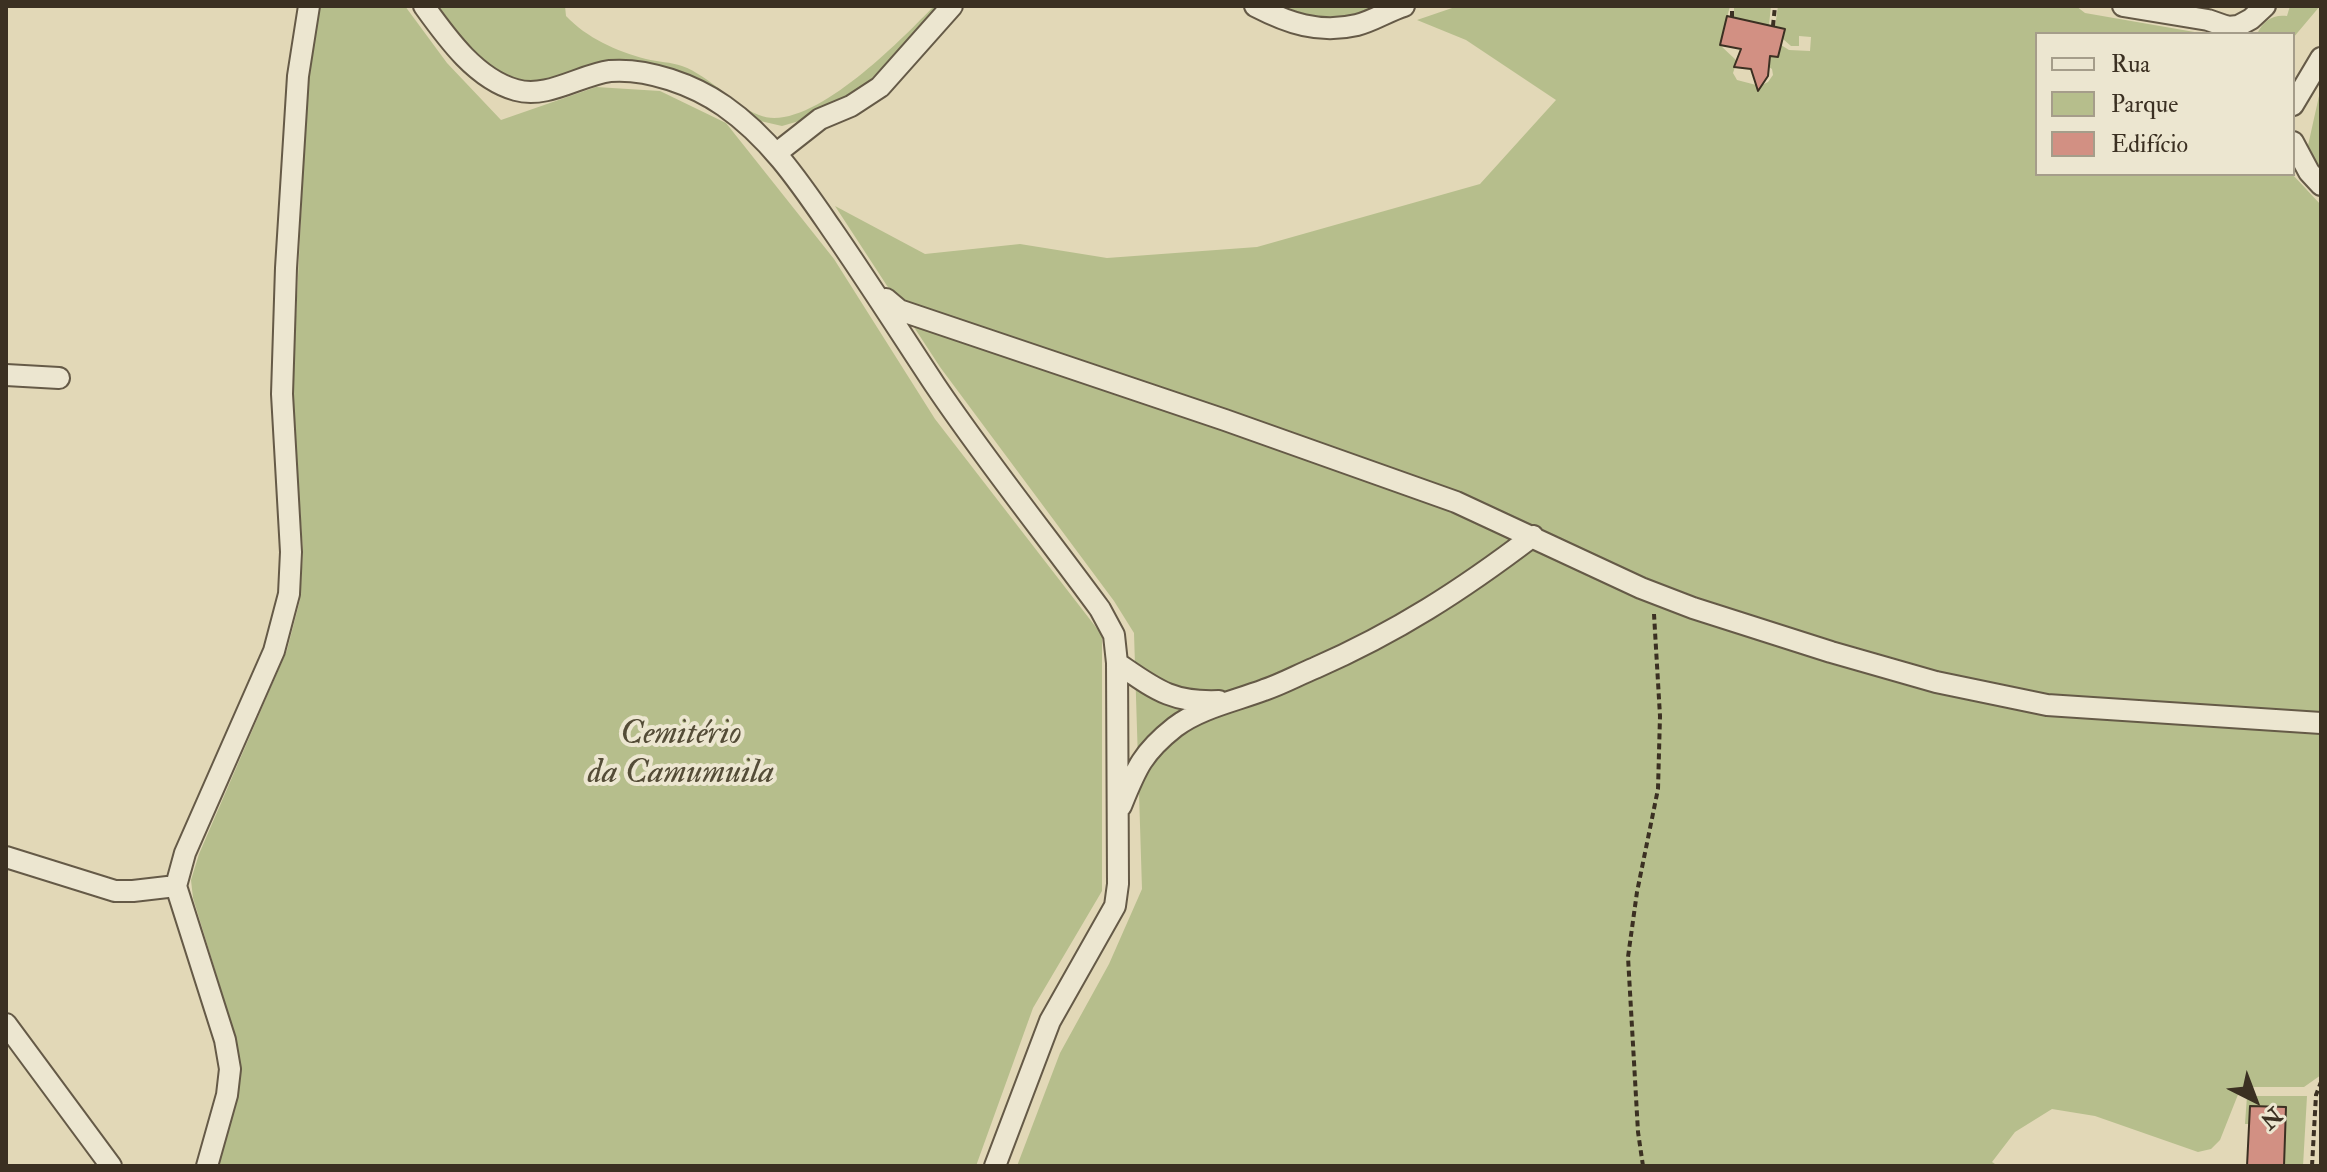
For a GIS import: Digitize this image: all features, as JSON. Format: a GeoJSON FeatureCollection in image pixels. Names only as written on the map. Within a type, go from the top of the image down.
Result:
{"type":"FeatureCollection","features":[{"type":"Feature","properties":{"kind":"street"},"geometry":{"type":"LineString","coordinates":[[207,1166],[227,1095],[230,1069],[225,1040],[176,886],[185,853],[274,651],[289,594],[291,552],[282,394],[283,347],[298,76],[309,6]]}},
{"type":"Feature","properties":{"kind":"street"},"geometry":{"type":"LineString","coordinates":[[424,6],[482,73],[501,84],[519,91],[538,91],[610,71],[645,74],[679,83],[724,106],[778,152],[874,289],[937,387],[1100,609],[1114,635],[1118,814],[1115,906],[1050,1021],[995,1166]]}},
{"type":"Feature","properties":{"kind":"street"},"geometry":{"type":"LineString","coordinates":[[778,152],[820,119],[851,106],[880,87],[952,6]]}},
{"type":"Feature","properties":{"kind":"street"},"geometry":{"type":"LineString","coordinates":[[1255,6],[1286,22],[1319,29],[1357,25],[1404,6]]}},
{"type":"Feature","properties":{"kind":"street"},"geometry":{"type":"LineString","coordinates":[[2123,6],[2208,20],[2228,27],[2251,19],[2265,6]]}},
{"type":"Feature","properties":{"kind":"street"},"geometry":{"type":"LineString","coordinates":[[2295,102],[2321,58]]}},
{"type":"Feature","properties":{"kind":"street"},"geometry":{"type":"LineString","coordinates":[[2295,146],[2309,172],[2321,185]]}},
{"type":"Feature","properties":{"kind":"street"},"geometry":{"type":"LineString","coordinates":[[874,289],[899,310],[1240,425],[1456,502],[1652,592],[1846,657],[1936,682],[2047,705],[2321,723]]}},
{"type":"Feature","properties":{"kind":"street"},"geometry":{"type":"LineString","coordinates":[[6,375],[59,378]]}},
{"type":"Feature","properties":{"kind":"street"},"geometry":{"type":"LineString","coordinates":[[1118,814],[1141,759],[1176,725],[1229,701],[1265,690],[1377,639],[1429,611],[1533,536]]}},
{"type":"Feature","properties":{"kind":"street"},"geometry":{"type":"LineString","coordinates":[[1117,663],[1154,689],[1189,702],[1229,701]]}},
{"type":"Feature","properties":{"kind":"street"},"geometry":{"type":"LineString","coordinates":[[6,857],[115,891],[176,886]]}},
{"type":"Feature","properties":{"kind":"street"},"geometry":{"type":"LineString","coordinates":[[6,1024],[111,1166]]}},
{"type":"Feature","properties":{"kind":"path"},"geometry":{"type":"LineString","coordinates":[[1732,6],[1732,17]]}},
{"type":"Feature","properties":{"kind":"path"},"geometry":{"type":"LineString","coordinates":[[1773,26],[1775,6]]}},
{"type":"Feature","properties":{"kind":"path"},"geometry":{"type":"LineString","coordinates":[[1643,1166],[1638,1132],[1628,957],[1637,892],[1658,789],[1660,716],[1652,592]]}},
{"type":"Feature","properties":{"kind":"path"},"geometry":{"type":"LineString","coordinates":[[2312,1166],[2316,1095],[2321,1082]]}},
{"type":"Feature","properties":{"kind":"green space","name":"Cemitério da Camumuila"},"geometry":{"type":"Polygon","coordinates":[[[316,6],[405,6],[447,63],[501,120],[596,87],[660,91],[726,123],[834,259],[935,419],[1102,635],[1102,891],[1033,1008],[976,1166],[217,1166],[237,1093],[239,1059],[234,1032],[193,898],[191,880],[199,854],[287,650],[300,600],[303,551],[292,397],[308,76],[316,6]]]}},
{"type":"Feature","properties":{"kind":"green space"},"geometry":{"type":"Polygon","coordinates":[[[431,6],[565,6],[566,16],[603,43],[635,56],[682,66],[702,76],[749,110],[779,118],[803,111],[853,81],[934,6],[941,6],[870,80],[842,101],[806,119],[782,126],[756,120],[650,70],[524,84],[492,71],[464,46],[431,6]]]}},
{"type":"Feature","properties":{"kind":"green space"},"geometry":{"type":"Polygon","coordinates":[[[1274,6],[1380,6],[1341,19],[1318,22],[1274,6]]]}},
{"type":"Feature","properties":{"kind":"green space"},"geometry":{"type":"Polygon","coordinates":[[[1458,6],[1730,6],[1720,45],[1737,61],[1733,73],[1737,80],[1760,86],[1773,75],[1772,69],[1763,63],[1760,53],[1778,57],[1781,45],[1789,50],[1810,51],[1811,37],[1799,36],[1799,46],[1791,46],[1783,39],[1785,29],[1775,27],[1778,6],[2076,6],[2085,13],[2194,32],[2035,32],[2035,176],[2294,176],[2321,205],[2321,1075],[2304,1087],[2241,1087],[2220,1140],[2211,1149],[2198,1152],[2095,1116],[2052,1109],[2015,1132],[1992,1162],[1998,1166],[1017,1166],[1060,1053],[1109,964],[1142,889],[1134,633],[1114,601],[940,367],[835,206],[925,254],[1020,244],[1107,258],[1257,247],[1480,184],[1556,100],[1466,40],[1417,20],[1458,6]]]}},
{"type":"Feature","properties":{"kind":"green space"},"geometry":{"type":"Polygon","coordinates":[[[1734,6],[1771,6],[1769,25],[1734,18],[1734,6]]]}},
{"type":"Feature","properties":{"kind":"green space"},"geometry":{"type":"Polygon","coordinates":[[[2290,6],[2320,6],[2295,36],[2295,32],[2258,32],[2269,19],[2287,16],[2290,6]]]}},
{"type":"Feature","properties":{"kind":"green space"},"geometry":{"type":"Polygon","coordinates":[[[2321,87],[2321,175],[2307,150],[2321,87]]]}},
{"type":"Feature","properties":{"kind":"green space"},"geometry":{"type":"Polygon","coordinates":[[[2247,1096],[2307,1096],[2303,1166],[2247,1166],[2247,1096]]]}},
{"type":"Feature","properties":{"kind":"building"},"geometry":{"type":"Polygon","coordinates":[[[1727,16],[1785,29],[1778,57],[1770,56],[1768,76],[1758,91],[1751,69],[1734,67],[1741,49],[1720,45],[1727,16]]]}},
{"type":"Feature","properties":{"kind":"building"},"geometry":{"type":"Polygon","coordinates":[[[2250,1106],[2286,1107],[2284,1166],[2247,1166],[2250,1106]]]}}]}
